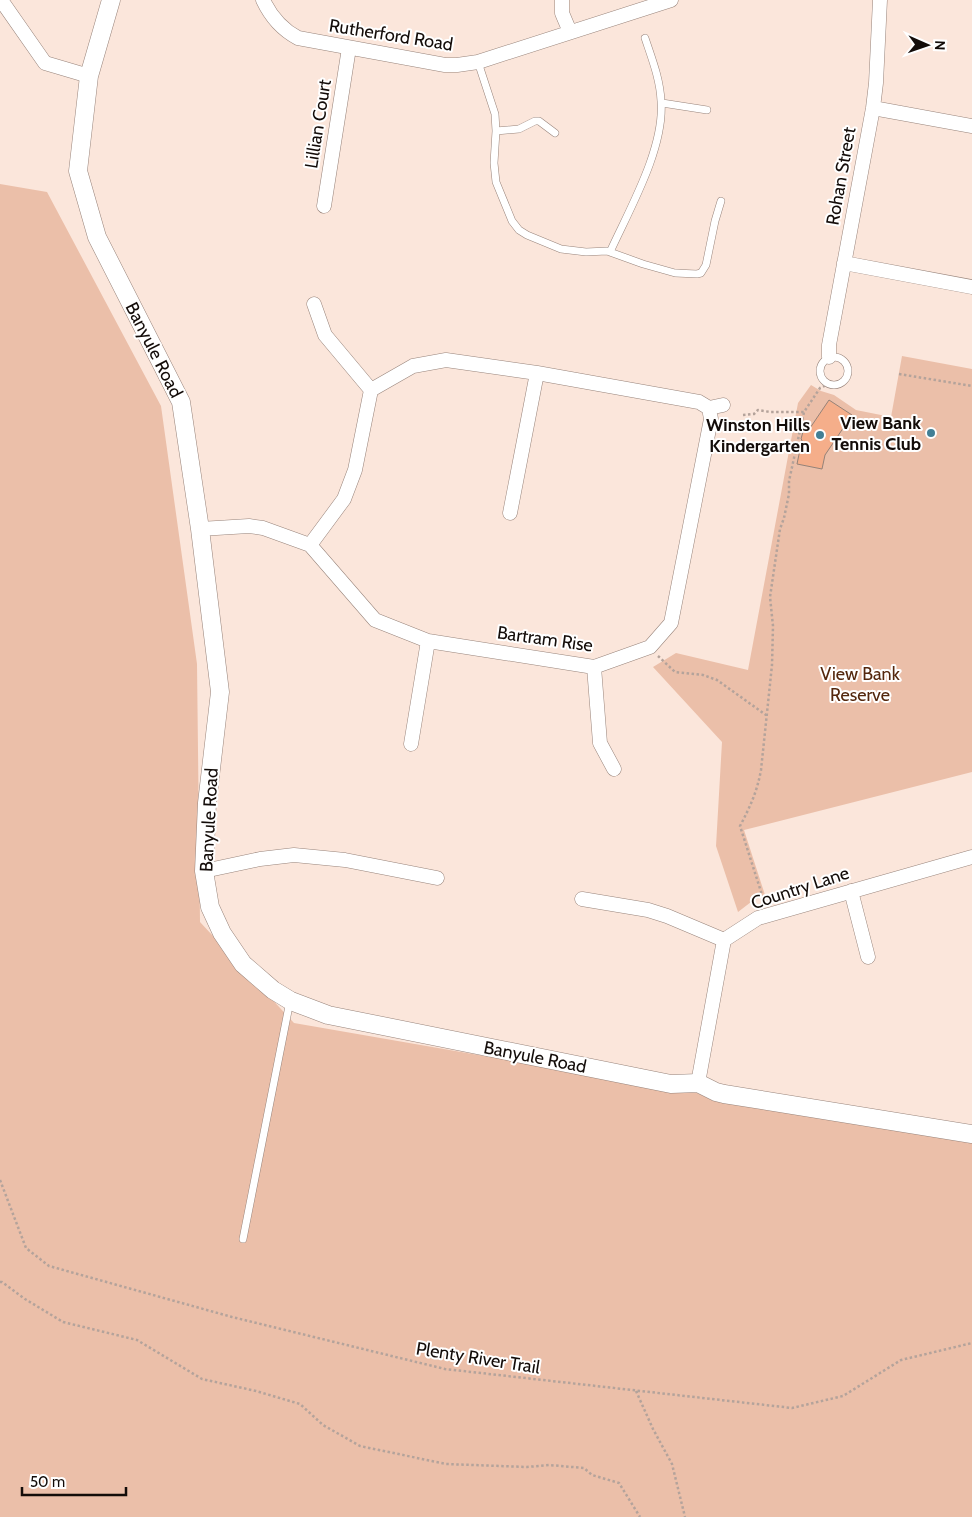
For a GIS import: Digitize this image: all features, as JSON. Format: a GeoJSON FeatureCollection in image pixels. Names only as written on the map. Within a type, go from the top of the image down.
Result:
{"type":"FeatureCollection","features":[{"type":"Feature","properties":{"kind":"street"},"geometry":{"type":"LineString","coordinates":[[2,0],[45,63],[89,76]]}},
{"type":"Feature","properties":{"kind":"street","name":"Banyule Road"},"geometry":{"type":"LineString","coordinates":[[111,0],[89,76],[78,171],[97,237],[181,402],[200,529],[220,692],[207,803],[204,871],[210,907],[222,933],[243,964],[273,990],[290,1001],[328,1015],[671,1084],[698,1082]]}},
{"type":"Feature","properties":{"kind":"street","name":"Rutherford Road"},"geometry":{"type":"LineString","coordinates":[[263,0],[278,24],[291,34],[307,40],[445,65],[478,62],[670,0]]}},
{"type":"Feature","properties":{"kind":"street"},"geometry":{"type":"LineString","coordinates":[[562,0],[562,13],[570,32]]}},
{"type":"Feature","properties":{"kind":"street","name":"Rohan Street"},"geometry":{"type":"LineString","coordinates":[[829,357],[844,263],[873,108],[880,0]]}},
{"type":"Feature","properties":{"kind":"street","name":"Lillian Court"},"geometry":{"type":"LineString","coordinates":[[324,206],[349,48]]}},
{"type":"Feature","properties":{"kind":"street"},"geometry":{"type":"LineString","coordinates":[[873,108],[972,126]]}},
{"type":"Feature","properties":{"kind":"street"},"geometry":{"type":"LineString","coordinates":[[844,263],[972,287]]}},
{"type":"Feature","properties":{"kind":"street"},"geometry":{"type":"LineString","coordinates":[[314,304],[325,335],[371,390]]}},
{"type":"Feature","properties":{"kind":"street"},"geometry":{"type":"LineString","coordinates":[[310,545],[344,500],[355,470],[371,390],[413,366],[446,360],[537,373],[716,406],[711,419],[671,622],[650,647]]}},
{"type":"Feature","properties":{"kind":"street"},"geometry":{"type":"LineString","coordinates":[[510,513],[537,373]]}},
{"type":"Feature","properties":{"kind":"street","name":"Bartram Rise"},"geometry":{"type":"LineString","coordinates":[[200,529],[250,526],[263,528],[310,545],[375,620],[428,641],[594,667],[650,647]]}},
{"type":"Feature","properties":{"kind":"street"},"geometry":{"type":"LineString","coordinates":[[411,744],[428,641]]}},
{"type":"Feature","properties":{"kind":"street"},"geometry":{"type":"LineString","coordinates":[[594,667],[600,743],[614,769]]}},
{"type":"Feature","properties":{"kind":"street"},"geometry":{"type":"LineString","coordinates":[[204,871],[260,859],[294,855],[345,860],[437,878]]}},
{"type":"Feature","properties":{"kind":"street","name":"Country Lane"},"geometry":{"type":"LineString","coordinates":[[724,940],[758,918],[972,857]]}},
{"type":"Feature","properties":{"kind":"street"},"geometry":{"type":"LineString","coordinates":[[851,891],[868,957]]}},
{"type":"Feature","properties":{"kind":"street"},"geometry":{"type":"LineString","coordinates":[[582,899],[648,910],[724,940],[698,1082],[716,1092],[724,1094],[972,1134]]}},
{"type":"Feature","properties":{"kind":"lane"},"geometry":{"type":"LineString","coordinates":[[610,252],[650,166],[660,128],[662,103],[645,38]]}},
{"type":"Feature","properties":{"kind":"lane"},"geometry":{"type":"LineString","coordinates":[[478,62],[495,114],[494,174],[508,214],[519,230],[527,235],[561,249],[610,252],[643,264],[675,272],[701,273],[706,265],[721,201]]}},
{"type":"Feature","properties":{"kind":"lane"},"geometry":{"type":"LineString","coordinates":[[662,103],[708,110]]}},
{"type":"Feature","properties":{"kind":"lane"},"geometry":{"type":"LineString","coordinates":[[496,131],[519,129],[539,121],[555,134]]}},
{"type":"Feature","properties":{"kind":"lane"},"geometry":{"type":"LineString","coordinates":[[829,357],[839,357],[844,360],[849,368],[849,374],[843,382],[834,385],[829,384],[821,376],[820,370],[824,360],[829,357]]}},
{"type":"Feature","properties":{"kind":"lane"},"geometry":{"type":"LineString","coordinates":[[243,1239],[290,1001]]}},
{"type":"Feature","properties":{"kind":"path"},"geometry":{"type":"LineString","coordinates":[[899,374],[972,386]]}},
{"type":"Feature","properties":{"kind":"path"},"geometry":{"type":"LineString","coordinates":[[763,898],[740,826],[758,785],[772,665],[773,630],[770,597],[780,529],[789,494],[789,481],[804,412],[820,388],[829,384]]}},
{"type":"Feature","properties":{"kind":"path"},"geometry":{"type":"LineString","coordinates":[[743,415],[754,414],[758,410],[804,412]]}},
{"type":"Feature","properties":{"kind":"path"},"geometry":{"type":"LineString","coordinates":[[650,647],[675,672],[714,678],[766,715]]}},
{"type":"Feature","properties":{"kind":"path","name":"Plenty River Trail"},"geometry":{"type":"LineString","coordinates":[[0,1180],[26,1248],[49,1266],[232,1317],[446,1369],[792,1408],[843,1396],[901,1360],[972,1343]]}},
{"type":"Feature","properties":{"kind":"path"},"geometry":{"type":"LineString","coordinates":[[0,1282],[63,1322],[137,1340],[202,1379],[256,1391],[300,1404],[322,1425],[360,1446],[446,1464],[527,1467],[549,1465],[584,1468],[592,1475],[619,1483],[640,1517]]}},
{"type":"Feature","properties":{"kind":"path"},"geometry":{"type":"LineString","coordinates":[[636,1391],[653,1429],[672,1464],[685,1517]]}},
{"type":"Feature","properties":{"kind":"green space"},"geometry":{"type":"Polygon","coordinates":[[[0,184],[47,192],[161,406],[197,664],[200,922],[294,1023],[972,1141],[972,1517],[0,1517],[0,184]]]}},
{"type":"Feature","properties":{"kind":"green space","name":"View Bank Reserve"},"geometry":{"type":"Polygon","coordinates":[[[902,356],[972,369],[972,772],[744,830],[765,895],[751,902],[738,912],[716,846],[722,742],[653,667],[676,653],[748,670],[798,403],[811,385],[821,391],[834,395],[856,410],[891,417],[902,356]]]}},
{"type":"Feature","properties":{"kind":"building","name":"Winston Hills Kindergarten"},"geometry":{"type":"Polygon","coordinates":[[[829,400],[852,415],[825,455],[822,469],[797,464],[804,428],[808,431],[829,400]]]}},
{"type":"Feature","properties":{"kind":"place","name":"View Bank Tennis Club"},"geometry":{"type":"Point","coordinates":[931,433]}},
{"type":"Feature","properties":{"kind":"place","name":"Winston Hills Kindergarten"},"geometry":{"type":"Point","coordinates":[820,435]}}]}
